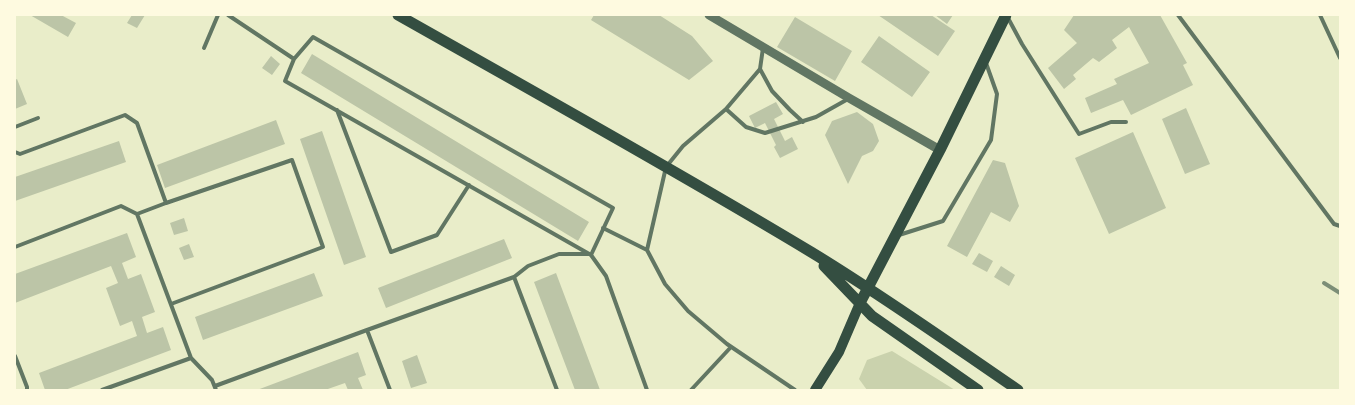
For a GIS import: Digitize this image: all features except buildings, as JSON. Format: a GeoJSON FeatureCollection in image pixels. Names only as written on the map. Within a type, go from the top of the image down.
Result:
{"type":"FeatureCollection","features":[{"type":"Feature","properties":{"kind":"main road"},"geometry":{"type":"LineString","coordinates":[[398,15],[666,167],[811,252],[867,287],[1018,390]]}},
{"type":"Feature","properties":{"kind":"main road"},"geometry":{"type":"LineString","coordinates":[[815,390],[842,346],[867,287],[940,150],[1006,15]]}},
{"type":"Feature","properties":{"kind":"main road"},"geometry":{"type":"LineString","coordinates":[[811,252],[872,316],[978,390]]}},
{"type":"Feature","properties":{"kind":"street"},"geometry":{"type":"LineString","coordinates":[[709,15],[940,150]]}},
{"type":"Feature","properties":{"kind":"lane"},"geometry":{"type":"LineString","coordinates":[[204,48],[218,15]]}},
{"type":"Feature","properties":{"kind":"lane"},"geometry":{"type":"LineString","coordinates":[[228,15],[294,59]]}},
{"type":"Feature","properties":{"kind":"lane"},"geometry":{"type":"LineString","coordinates":[[1006,15],[1022,44],[1079,134],[1111,122],[1126,122]]}},
{"type":"Feature","properties":{"kind":"lane"},"geometry":{"type":"LineString","coordinates":[[1178,15],[1334,224],[1340,226]]}},
{"type":"Feature","properties":{"kind":"lane"},"geometry":{"type":"LineString","coordinates":[[1320,15],[1340,58]]}},
{"type":"Feature","properties":{"kind":"lane"},"geometry":{"type":"LineString","coordinates":[[591,254],[613,208],[313,37],[294,59],[285,81],[591,254],[606,276],[647,390]]}},
{"type":"Feature","properties":{"kind":"lane"},"geometry":{"type":"LineString","coordinates":[[647,250],[666,167],[683,146],[726,109],[760,69],[763,48]]}},
{"type":"Feature","properties":{"kind":"lane"},"geometry":{"type":"LineString","coordinates":[[894,236],[943,221],[991,140],[997,94],[985,60]]}},
{"type":"Feature","properties":{"kind":"lane"},"geometry":{"type":"LineString","coordinates":[[760,69],[772,91],[803,122]]}},
{"type":"Feature","properties":{"kind":"lane"},"geometry":{"type":"LineString","coordinates":[[726,109],[746,127],[765,133],[816,117],[849,98]]}},
{"type":"Feature","properties":{"kind":"lane"},"geometry":{"type":"LineString","coordinates":[[337,110],[391,252],[437,235],[469,186]]}},
{"type":"Feature","properties":{"kind":"lane"},"geometry":{"type":"LineString","coordinates":[[15,152],[20,154],[125,115],[137,123],[166,203]]}},
{"type":"Feature","properties":{"kind":"lane"},"geometry":{"type":"LineString","coordinates":[[15,127],[38,118]]}},
{"type":"Feature","properties":{"kind":"lane"},"geometry":{"type":"LineString","coordinates":[[137,214],[292,160],[323,247],[171,304]]}},
{"type":"Feature","properties":{"kind":"lane"},"geometry":{"type":"LineString","coordinates":[[15,247],[121,206],[137,214],[191,358],[212,380],[215,388],[514,277],[528,266],[559,254],[591,254]]}},
{"type":"Feature","properties":{"kind":"lane"},"geometry":{"type":"LineString","coordinates":[[603,228],[647,250],[665,284],[688,311],[731,347],[795,390]]}},
{"type":"Feature","properties":{"kind":"lane"},"geometry":{"type":"LineString","coordinates":[[514,277],[557,390]]}},
{"type":"Feature","properties":{"kind":"lane"},"geometry":{"type":"LineString","coordinates":[[367,330],[390,390]]}},
{"type":"Feature","properties":{"kind":"lane"},"geometry":{"type":"LineString","coordinates":[[691,390],[731,347]]}},
{"type":"Feature","properties":{"kind":"lane"},"geometry":{"type":"LineString","coordinates":[[15,356],[27,390]]}},
{"type":"Feature","properties":{"kind":"lane"},"geometry":{"type":"LineString","coordinates":[[102,390],[191,358]]}},
{"type":"Feature","properties":{"kind":"green space"},"geometry":{"type":"Polygon","coordinates":[[[892,351],[955,390],[867,390],[859,379],[867,360],[892,351]]]}},
{"type":"Feature","properties":{"kind":"railway"},"geometry":{"type":"LineString","coordinates":[[1324,283],[1340,293]]}}]}
